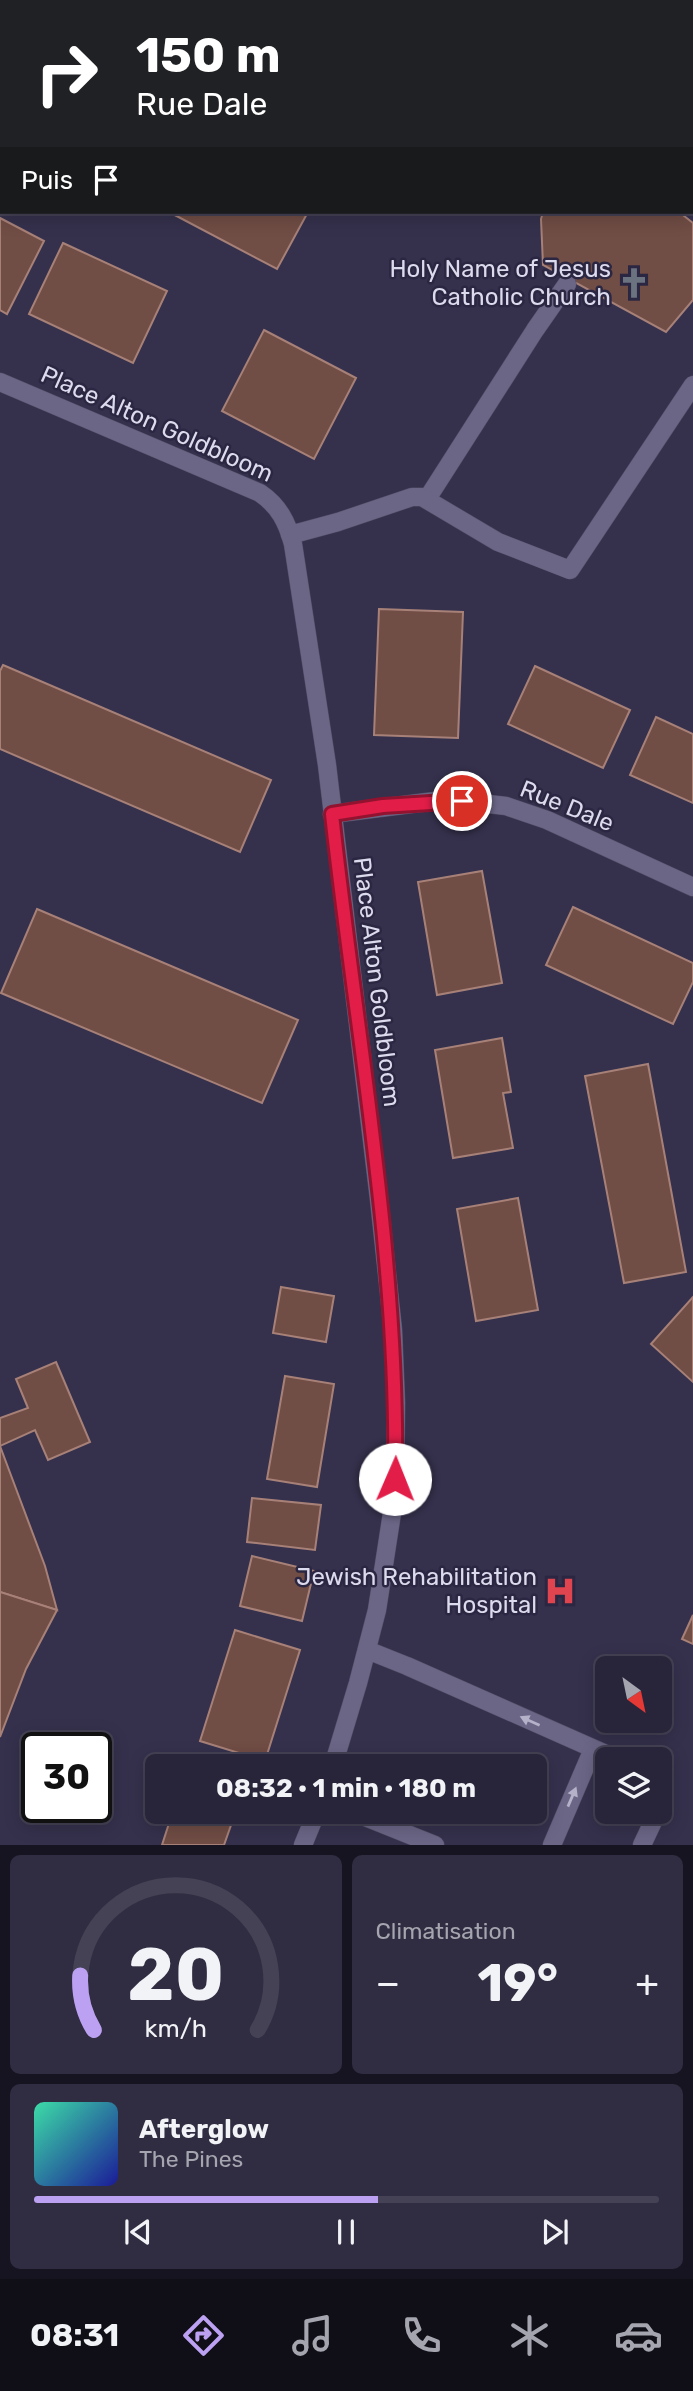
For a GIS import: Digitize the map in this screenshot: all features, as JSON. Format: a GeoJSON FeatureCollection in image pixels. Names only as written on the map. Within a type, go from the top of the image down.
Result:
{"type":"FeatureCollection","features":[{"type":"Feature","properties":{"kind":"street"},"geometry":{"type":"LineString","coordinates":[[427,499],[567,284]]}},
{"type":"Feature","properties":{"kind":"street","name":"Place Alton Goldbloom"},"geometry":{"type":"LineString","coordinates":[[0,382],[260,493],[277,508],[290,535],[299,576],[332,814],[393,1330],[395,1479],[383,1572],[367,1650],[336,1754]]}},
{"type":"Feature","properties":{"kind":"street"},"geometry":{"type":"LineString","coordinates":[[290,535],[412,497],[427,499],[498,542],[570,570],[693,385]]}},
{"type":"Feature","properties":{"kind":"street","name":"Rue Dale"},"geometry":{"type":"LineString","coordinates":[[332,814],[435,801],[506,806],[547,820],[693,887]]}},
{"type":"Feature","properties":{"kind":"street"},"geometry":{"type":"LineString","coordinates":[[367,1650],[593,1749],[552,1845]]}},
{"type":"Feature","properties":{"kind":"street"},"geometry":{"type":"LineString","coordinates":[[303,1845],[312,1824]]}},
{"type":"Feature","properties":{"kind":"street"},"geometry":{"type":"LineString","coordinates":[[382,1824],[435,1845]]}},
{"type":"Feature","properties":{"kind":"street"},"geometry":{"type":"LineString","coordinates":[[642,1845],[652,1824]]}},
{"type":"Feature","properties":{"kind":"building"},"geometry":{"type":"Polygon","coordinates":[[[173,214],[307,214],[277,269],[173,214]]]}},
{"type":"Feature","properties":{"kind":"building","name":"Holy Name of Jesus Catholic Church"},"geometry":{"type":"Polygon","coordinates":[[[542,214],[682,214],[693,223],[693,300],[666,332],[543,265],[542,214]]]}},
{"type":"Feature","properties":{"kind":"building"},"geometry":{"type":"Polygon","coordinates":[[[0,218],[44,241],[7,314],[0,310],[0,218]]]}},
{"type":"Feature","properties":{"kind":"building"},"geometry":{"type":"Polygon","coordinates":[[[63,243],[167,291],[133,363],[29,314],[63,243]]]}},
{"type":"Feature","properties":{"kind":"building"},"geometry":{"type":"Polygon","coordinates":[[[264,330],[356,378],[314,459],[222,411],[264,330]]]}},
{"type":"Feature","properties":{"kind":"building"},"geometry":{"type":"Polygon","coordinates":[[[379,609],[463,612],[458,738],[374,735],[379,609]]]}},
{"type":"Feature","properties":{"kind":"building"},"geometry":{"type":"Polygon","coordinates":[[[3,665],[271,780],[240,852],[0,749],[0,671],[3,665]]]}},
{"type":"Feature","properties":{"kind":"building"},"geometry":{"type":"Polygon","coordinates":[[[535,666],[630,710],[603,768],[508,724],[535,666]]]}},
{"type":"Feature","properties":{"kind":"building"},"geometry":{"type":"Polygon","coordinates":[[[656,717],[693,734],[693,803],[630,775],[656,717]]]}},
{"type":"Feature","properties":{"kind":"building"},"geometry":{"type":"Polygon","coordinates":[[[482,871],[502,983],[437,995],[418,882],[482,871]]]}},
{"type":"Feature","properties":{"kind":"building"},"geometry":{"type":"Polygon","coordinates":[[[573,907],[693,963],[693,982],[673,1024],[546,965],[573,907]]]}},
{"type":"Feature","properties":{"kind":"building"},"geometry":{"type":"Polygon","coordinates":[[[37,909],[298,1020],[262,1103],[1,993],[37,909]]]}},
{"type":"Feature","properties":{"kind":"building"},"geometry":{"type":"Polygon","coordinates":[[[502,1038],[511,1092],[503,1093],[513,1148],[453,1158],[435,1050],[502,1038]]]}},
{"type":"Feature","properties":{"kind":"building"},"geometry":{"type":"Polygon","coordinates":[[[648,1064],[686,1272],[624,1283],[585,1076],[648,1064]]]}},
{"type":"Feature","properties":{"kind":"building"},"geometry":{"type":"Polygon","coordinates":[[[518,1198],[538,1310],[476,1321],[457,1209],[518,1198]]]}},
{"type":"Feature","properties":{"kind":"building"},"geometry":{"type":"Polygon","coordinates":[[[281,1287],[334,1296],[326,1342],[273,1333],[281,1287]]]}},
{"type":"Feature","properties":{"kind":"building"},"geometry":{"type":"Polygon","coordinates":[[[693,1297],[693,1382],[651,1344],[693,1297]]]}},
{"type":"Feature","properties":{"kind":"building"},"geometry":{"type":"Polygon","coordinates":[[[56,1362],[90,1442],[48,1460],[35,1430],[0,1446],[0,1418],[28,1408],[16,1379],[56,1362]]]}},
{"type":"Feature","properties":{"kind":"building"},"geometry":{"type":"Polygon","coordinates":[[[285,1376],[334,1384],[317,1487],[267,1479],[285,1376]]]}},
{"type":"Feature","properties":{"kind":"building"},"geometry":{"type":"Polygon","coordinates":[[[0,1446],[45,1566],[57,1610],[0,1592],[0,1446]]]}},
{"type":"Feature","properties":{"kind":"building"},"geometry":{"type":"Polygon","coordinates":[[[252,1498],[321,1505],[315,1550],[247,1542],[252,1498]]]}},
{"type":"Feature","properties":{"kind":"building"},"geometry":{"type":"Polygon","coordinates":[[[252,1556],[314,1571],[302,1621],[240,1606],[252,1556]]]}},
{"type":"Feature","properties":{"kind":"building"},"geometry":{"type":"Polygon","coordinates":[[[0,1592],[57,1610],[26,1669],[0,1737],[0,1592]]]}},
{"type":"Feature","properties":{"kind":"building"},"geometry":{"type":"Polygon","coordinates":[[[693,1615],[693,1644],[682,1639],[693,1615]]]}},
{"type":"Feature","properties":{"kind":"building"},"geometry":{"type":"Polygon","coordinates":[[[235,1630],[300,1650],[267,1754],[242,1754],[200,1741],[235,1630]]]}},
{"type":"Feature","properties":{"kind":"building"},"geometry":{"type":"Polygon","coordinates":[[[169,1824],[231,1824],[224,1845],[162,1845],[169,1824]]]}},
{"type":"Feature","properties":{"kind":"place","name":"Holy Name of Jesus Catholic Church"},"geometry":{"type":"Point","coordinates":[634,283]}},
{"type":"Feature","properties":{"kind":"place","name":"Jewish Rehabilitation Hospital"},"geometry":{"type":"Point","coordinates":[560,1591]}},
{"type":"Feature","properties":{"kind":"route"},"geometry":{"type":"LineString","coordinates":[[395,1479],[396,1403],[391,1306],[332,814],[383,806],[462,801]]}}]}
